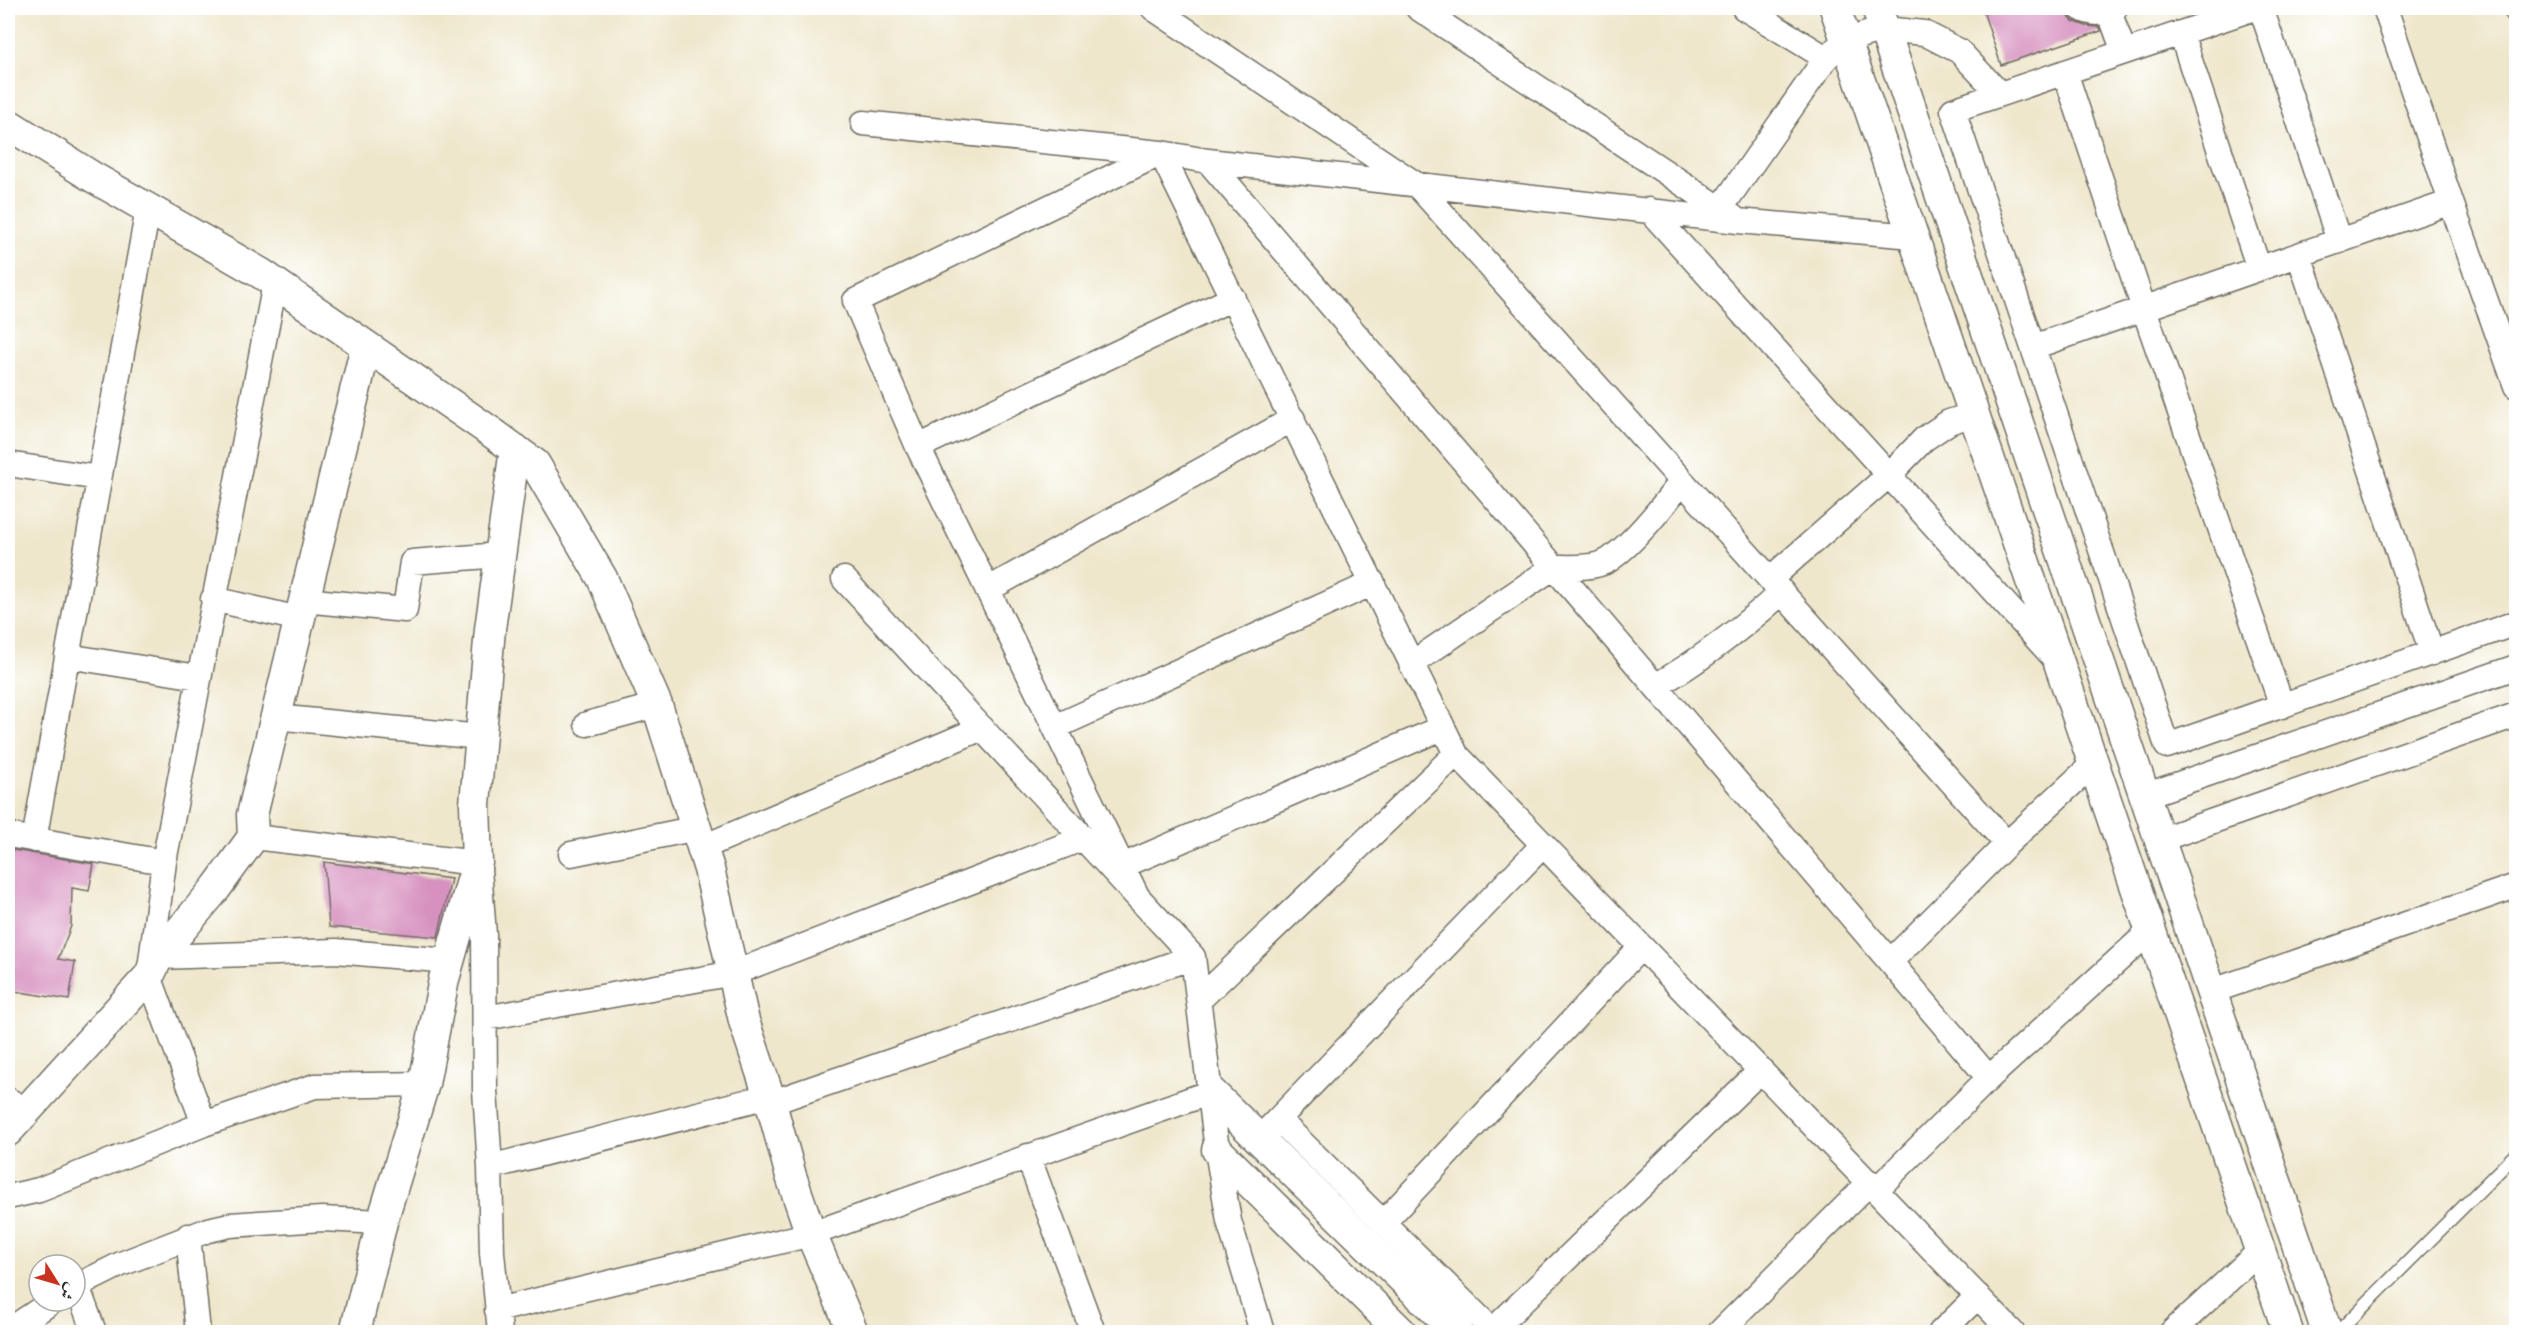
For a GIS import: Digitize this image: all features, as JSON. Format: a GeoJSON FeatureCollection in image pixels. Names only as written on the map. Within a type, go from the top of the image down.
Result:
{"type":"FeatureCollection","features":[{"type":"Feature","properties":{"kind":"street"},"geometry":{"type":"LineString","coordinates":[[1153,8],[1417,184],[2007,844]]}},
{"type":"Feature","properties":{"kind":"street"},"geometry":{"type":"LineString","coordinates":[[1418,8],[1729,214]]}},
{"type":"Feature","properties":{"kind":"street"},"geometry":{"type":"LineString","coordinates":[[1744,8],[1836,49]]}},
{"type":"Feature","properties":{"kind":"street"},"geometry":{"type":"LineString","coordinates":[[1835,8],[1836,49],[1913,236],[2288,1332]]}},
{"type":"Feature","properties":{"kind":"street"},"geometry":{"type":"LineString","coordinates":[[2080,8],[2096,13],[2112,9],[2124,52]]}},
{"type":"Feature","properties":{"kind":"street"},"geometry":{"type":"LineString","coordinates":[[2255,8],[1953,111],[2167,746],[2517,623]]}},
{"type":"Feature","properties":{"kind":"street"},"geometry":{"type":"LineString","coordinates":[[2261,8],[2338,241]]}},
{"type":"Feature","properties":{"kind":"street"},"geometry":{"type":"LineString","coordinates":[[2385,8],[2517,386]]}},
{"type":"Feature","properties":{"kind":"street"},"geometry":{"type":"LineString","coordinates":[[1729,214],[1836,49],[1881,18]]}},
{"type":"Feature","properties":{"kind":"street"},"geometry":{"type":"LineString","coordinates":[[1881,18],[1924,33],[1959,51],[2000,94]]}},
{"type":"Feature","properties":{"kind":"street"},"geometry":{"type":"LineString","coordinates":[[1881,18],[2158,840],[2327,1332]]}},
{"type":"Feature","properties":{"kind":"street"},"geometry":{"type":"LineString","coordinates":[[2181,33],[2259,269]]}},
{"type":"Feature","properties":{"kind":"street"},"geometry":{"type":"LineString","coordinates":[[2066,72],[2144,309],[2282,706]]}},
{"type":"Feature","properties":{"kind":"street"},"geometry":{"type":"LineString","coordinates":[[863,123],[1161,153],[1208,161],[1649,210],[1729,214],[1913,236]]}},
{"type":"Feature","properties":{"kind":"street"},"geometry":{"type":"LineString","coordinates":[[8,124],[275,283],[534,464],[602,578],[657,705],[710,869],[744,1021],[811,1234],[853,1332]]}},
{"type":"Feature","properties":{"kind":"street"},"geometry":{"type":"LineString","coordinates":[[1161,153],[1456,754],[2012,1332]]}},
{"type":"Feature","properties":{"kind":"street"},"geometry":{"type":"LineString","coordinates":[[1161,153],[855,301],[918,447],[1054,728],[1118,868],[1136,894],[1193,957],[1217,1150],[1229,1221],[1262,1332]]}},
{"type":"Feature","properties":{"kind":"street"},"geometry":{"type":"LineString","coordinates":[[1208,161],[1989,1078]]}},
{"type":"Feature","properties":{"kind":"street"},"geometry":{"type":"LineString","coordinates":[[2033,347],[2451,202]]}},
{"type":"Feature","properties":{"kind":"street"},"geometry":{"type":"LineString","coordinates":[[34,840],[148,209]]}},
{"type":"Feature","properties":{"kind":"street"},"geometry":{"type":"LineString","coordinates":[[1649,210],[2059,664]]}},
{"type":"Feature","properties":{"kind":"street"},"geometry":{"type":"LineString","coordinates":[[2299,255],[2432,653]]}},
{"type":"Feature","properties":{"kind":"street"},"geometry":{"type":"LineString","coordinates":[[204,1124],[153,966],[164,862],[275,283]]}},
{"type":"Feature","properties":{"kind":"street"},"geometry":{"type":"LineString","coordinates":[[918,447],[1233,298]]}},
{"type":"Feature","properties":{"kind":"street"},"geometry":{"type":"LineString","coordinates":[[14,1114],[153,966],[216,888],[253,837],[252,814],[366,346]]}},
{"type":"Feature","properties":{"kind":"street"},"geometry":{"type":"LineString","coordinates":[[1655,686],[1692,665],[1741,629],[1776,585],[1932,433],[1948,422],[1974,414]]}},
{"type":"Feature","properties":{"kind":"street"},"geometry":{"type":"LineString","coordinates":[[987,590],[1293,419]]}},
{"type":"Feature","properties":{"kind":"street"},"geometry":{"type":"LineString","coordinates":[[515,449],[490,628],[476,804],[484,935],[485,1090],[492,1253],[498,1321],[811,1234],[1211,1092]]}},
{"type":"Feature","properties":{"kind":"street"},"geometry":{"type":"LineString","coordinates":[[8,464],[99,478]]}},
{"type":"Feature","properties":{"kind":"street"},"geometry":{"type":"LineString","coordinates":[[1412,664],[1554,567],[1580,567],[1608,561],[1658,513],[1682,481]]}},
{"type":"Feature","properties":{"kind":"street"},"geometry":{"type":"LineString","coordinates":[[213,599],[302,610],[405,610],[412,562],[500,555]]}},
{"type":"Feature","properties":{"kind":"street"},"geometry":{"type":"LineString","coordinates":[[844,579],[1084,838],[1118,868]]}},
{"type":"Feature","properties":{"kind":"street"},"geometry":{"type":"LineString","coordinates":[[1054,728],[1373,583]]}},
{"type":"Feature","properties":{"kind":"street"},"geometry":{"type":"LineString","coordinates":[[67,656],[198,677]]}},
{"type":"Feature","properties":{"kind":"street"},"geometry":{"type":"LineString","coordinates":[[2144,796],[2517,667]]}},
{"type":"Feature","properties":{"kind":"street"},"geometry":{"type":"LineString","coordinates":[[587,724],[657,705]]}},
{"type":"Feature","properties":{"kind":"street"},"geometry":{"type":"LineString","coordinates":[[2158,840],[2517,715]]}},
{"type":"Feature","properties":{"kind":"street"},"geometry":{"type":"LineString","coordinates":[[276,717],[481,737]]}},
{"type":"Feature","properties":{"kind":"street"},"geometry":{"type":"LineString","coordinates":[[570,854],[699,838],[982,728]]}},
{"type":"Feature","properties":{"kind":"street"},"geometry":{"type":"LineString","coordinates":[[1118,868],[1442,728]]}},
{"type":"Feature","properties":{"kind":"street"},"geometry":{"type":"LineString","coordinates":[[1199,1000],[1456,754]]}},
{"type":"Feature","properties":{"kind":"street"},"geometry":{"type":"LineString","coordinates":[[1890,962],[2007,844],[2093,764]]}},
{"type":"Feature","properties":{"kind":"street"},"geometry":{"type":"LineString","coordinates":[[8,835],[164,862]]}},
{"type":"Feature","properties":{"kind":"street"},"geometry":{"type":"LineString","coordinates":[[253,837],[478,855]]}},
{"type":"Feature","properties":{"kind":"street"},"geometry":{"type":"LineString","coordinates":[[485,1018],[735,973],[1084,838]]}},
{"type":"Feature","properties":{"kind":"street"},"geometry":{"type":"LineString","coordinates":[[1269,1129],[1543,845]]}},
{"type":"Feature","properties":{"kind":"street"},"geometry":{"type":"LineString","coordinates":[[355,1332],[382,1222],[424,1084],[449,961],[478,855]]}},
{"type":"Feature","properties":{"kind":"street"},"geometry":{"type":"LineString","coordinates":[[2210,992],[2517,886]]}},
{"type":"Feature","properties":{"kind":"street"},"geometry":{"type":"LineString","coordinates":[[1720,1332],[1873,1186],[2150,931]]}},
{"type":"Feature","properties":{"kind":"street"},"geometry":{"type":"LineString","coordinates":[[1383,1223],[1641,947]]}},
{"type":"Feature","properties":{"kind":"street"},"geometry":{"type":"LineString","coordinates":[[153,966],[336,951],[449,961]]}},
{"type":"Feature","properties":{"kind":"street"},"geometry":{"type":"LineString","coordinates":[[490,1167],[769,1100],[1193,957]]}},
{"type":"Feature","properties":{"kind":"street"},"geometry":{"type":"LineString","coordinates":[[1211,1092],[1269,1129],[1383,1223],[1493,1332],[1761,1070]]}},
{"type":"Feature","properties":{"kind":"street"},"geometry":{"type":"LineString","coordinates":[[8,1197],[39,1190],[204,1124],[315,1086],[424,1084]]}},
{"type":"Feature","properties":{"kind":"street"},"geometry":{"type":"LineString","coordinates":[[1269,1129],[1457,1332]]}},
{"type":"Feature","properties":{"kind":"street"},"geometry":{"type":"LineString","coordinates":[[1217,1150],[1401,1332]]}},
{"type":"Feature","properties":{"kind":"street"},"geometry":{"type":"LineString","coordinates":[[1028,1156],[1093,1332]]}},
{"type":"Feature","properties":{"kind":"street"},"geometry":{"type":"LineString","coordinates":[[87,1281],[121,1264],[189,1236],[230,1225],[322,1218],[382,1222]]}},
{"type":"Feature","properties":{"kind":"street"},"geometry":{"type":"LineString","coordinates":[[189,1236],[198,1332]]}},
{"type":"Feature","properties":{"kind":"street"},"geometry":{"type":"LineString","coordinates":[[2172,1332],[2260,1251]]}},
{"type":"Feature","properties":{"kind":"street"},"geometry":{"type":"LineString","coordinates":[[1941,1332],[1978,1296]]}},
{"type":"Feature","properties":{"kind":"street"},"geometry":{"type":"LineString","coordinates":[[9,1331],[35,1313]]}},
{"type":"Feature","properties":{"kind":"street"},"geometry":{"type":"LineString","coordinates":[[86,1313],[94,1332]]}},
{"type":"Feature","properties":{"kind":"lane"},"geometry":{"type":"LineString","coordinates":[[2338,1332],[2517,1154]]}},
{"type":"Feature","properties":{"kind":"building"},"geometry":{"type":"Polygon","coordinates":[[[1982,8],[2060,8],[2073,21],[2086,26],[2100,27],[2101,31],[2001,65],[1982,8]]]}},
{"type":"Feature","properties":{"kind":"building"},"geometry":{"type":"Polygon","coordinates":[[[8,849],[94,864],[89,891],[72,888],[71,926],[58,959],[75,962],[69,1000],[8,990],[8,849]]]}},
{"type":"Feature","properties":{"kind":"building"},"geometry":{"type":"Polygon","coordinates":[[[324,862],[451,879],[438,937],[329,927],[324,862]]]}}]}
